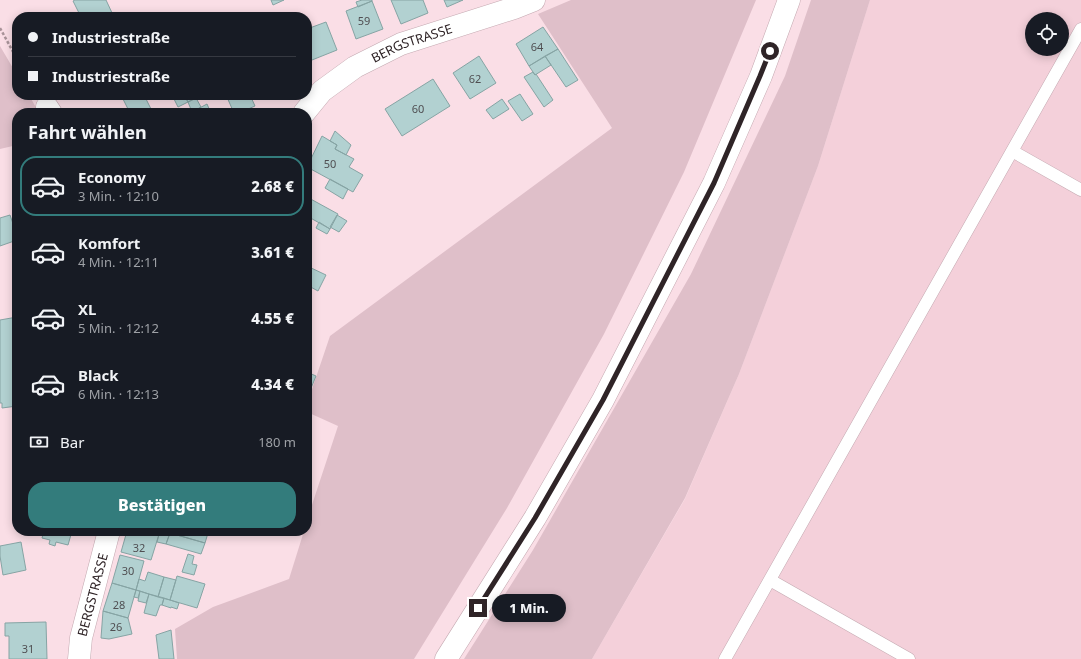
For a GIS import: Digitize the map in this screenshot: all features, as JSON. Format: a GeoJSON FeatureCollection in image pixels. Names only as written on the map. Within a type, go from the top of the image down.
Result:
{"type":"FeatureCollection","features":[{"type":"Feature","properties":{"kind":"main road","name":"BERGSTRASSE"},"geometry":{"type":"LineString","coordinates":[[308,108],[322,92],[355,67],[401,44],[514,8],[534,0]]}},
{"type":"Feature","properties":{"kind":"main road"},"geometry":{"type":"LineString","coordinates":[[446,659],[535,518],[606,393],[714,183],[760,76],[790,0]]}},
{"type":"Feature","properties":{"kind":"main road","name":"BERGSTRASSE"},"geometry":{"type":"LineString","coordinates":[[79,659],[81,638],[108,536]]}},
{"type":"Feature","properties":{"kind":"lane"},"geometry":{"type":"LineString","coordinates":[[725,659],[1081,29]]}},
{"type":"Feature","properties":{"kind":"lane"},"geometry":{"type":"LineString","coordinates":[[1012,151],[1081,190]]}},
{"type":"Feature","properties":{"kind":"lane"},"geometry":{"type":"LineString","coordinates":[[770,580],[909,659]]}},
{"type":"Feature","properties":{"kind":"path"},"geometry":{"type":"LineString","coordinates":[[0,28],[12,50]]}},
{"type":"Feature","properties":{"kind":"shaded area"},"geometry":{"type":"Polygon","coordinates":[[[571,0],[756,0],[684,172],[604,334],[507,508],[414,659],[177,659],[175,629],[213,607],[289,579],[302,536],[312,536],[312,505],[338,426],[312,414],[312,389],[330,336],[612,128],[538,14],[571,0]]]}},
{"type":"Feature","properties":{"kind":"shaded area"},"geometry":{"type":"Polygon","coordinates":[[[811,0],[870,0],[818,166],[739,374],[685,498],[592,659],[464,659],[533,550],[691,274],[785,76],[811,0]]]}},
{"type":"Feature","properties":{"kind":"shaded area"},"geometry":{"type":"Polygon","coordinates":[[[870,0],[1081,0],[1081,659],[592,659],[685,499],[739,374],[818,166],[870,0]]]}},
{"type":"Feature","properties":{"kind":"shaded area"},"geometry":{"type":"Polygon","coordinates":[[[0,46],[12,66],[12,100],[32,100],[36,108],[12,108],[12,146],[0,149],[0,46]]]}},
{"type":"Feature","properties":{"kind":"building"},"geometry":{"type":"Polygon","coordinates":[[[106,0],[112,12],[78,12],[73,1],[106,0]]]}},
{"type":"Feature","properties":{"kind":"building"},"geometry":{"type":"Polygon","coordinates":[[[271,0],[284,0],[273,5],[271,0]]]}},
{"type":"Feature","properties":{"kind":"building"},"geometry":{"type":"Polygon","coordinates":[[[362,0],[372,1],[358,7],[356,2],[362,0]]]}},
{"type":"Feature","properties":{"kind":"building"},"geometry":{"type":"Polygon","coordinates":[[[391,0],[423,0],[428,13],[401,24],[391,0]]]}},
{"type":"Feature","properties":{"kind":"building"},"geometry":{"type":"Polygon","coordinates":[[[444,0],[463,0],[447,7],[444,0]]]}},
{"type":"Feature","properties":{"kind":"building"},"geometry":{"type":"Polygon","coordinates":[[[372,1],[383,29],[356,39],[346,11],[372,1]]]}},
{"type":"Feature","properties":{"kind":"building"},"geometry":{"type":"Polygon","coordinates":[[[326,22],[337,50],[312,60],[312,27],[326,22]]]}},
{"type":"Feature","properties":{"kind":"building"},"geometry":{"type":"Polygon","coordinates":[[[543,27],[558,49],[529,66],[516,44],[543,27]]]}},
{"type":"Feature","properties":{"kind":"building"},"geometry":{"type":"Polygon","coordinates":[[[558,49],[578,80],[566,87],[545,56],[558,49]]]}},
{"type":"Feature","properties":{"kind":"building"},"geometry":{"type":"Polygon","coordinates":[[[479,56],[496,83],[470,99],[453,73],[479,56]]]}},
{"type":"Feature","properties":{"kind":"building"},"geometry":{"type":"Polygon","coordinates":[[[545,56],[551,65],[535,75],[529,66],[545,56]]]}},
{"type":"Feature","properties":{"kind":"building"},"geometry":{"type":"Polygon","coordinates":[[[533,72],[535,75],[536,74],[553,100],[544,107],[524,77],[533,72]]]}},
{"type":"Feature","properties":{"kind":"building"},"geometry":{"type":"Polygon","coordinates":[[[433,79],[450,106],[402,136],[385,109],[433,79]]]}},
{"type":"Feature","properties":{"kind":"building"},"geometry":{"type":"Polygon","coordinates":[[[520,94],[533,114],[522,121],[508,101],[520,94]]]}},
{"type":"Feature","properties":{"kind":"building"},"geometry":{"type":"Polygon","coordinates":[[[502,99],[509,109],[493,119],[486,110],[502,99]]]}},
{"type":"Feature","properties":{"kind":"building"},"geometry":{"type":"Polygon","coordinates":[[[124,100],[146,100],[150,108],[128,108],[124,100]]]}},
{"type":"Feature","properties":{"kind":"building"},"geometry":{"type":"Polygon","coordinates":[[[174,100],[187,100],[188,102],[178,107],[174,100]]]}},
{"type":"Feature","properties":{"kind":"building"},"geometry":{"type":"Polygon","coordinates":[[[197,100],[201,107],[190,108],[188,102],[197,100]]]}},
{"type":"Feature","properties":{"kind":"building"},"geometry":{"type":"Polygon","coordinates":[[[228,100],[252,100],[255,106],[250,108],[232,108],[228,100]]]}},
{"type":"Feature","properties":{"kind":"building"},"geometry":{"type":"Polygon","coordinates":[[[207,104],[209,108],[200,108],[207,104]]]}},
{"type":"Feature","properties":{"kind":"building"},"geometry":{"type":"Polygon","coordinates":[[[335,131],[351,145],[346,155],[335,149],[337,145],[330,141],[335,131]]]}},
{"type":"Feature","properties":{"kind":"building"},"geometry":{"type":"Polygon","coordinates":[[[322,136],[337,145],[335,149],[354,159],[349,167],[363,175],[353,192],[312,170],[312,157],[322,136]]]}},
{"type":"Feature","properties":{"kind":"building"},"geometry":{"type":"Polygon","coordinates":[[[330,179],[348,189],[343,199],[325,188],[330,179]]]}},
{"type":"Feature","properties":{"kind":"building"},"geometry":{"type":"Polygon","coordinates":[[[312,200],[338,214],[330,229],[312,219],[312,200]]]}},
{"type":"Feature","properties":{"kind":"building"},"geometry":{"type":"Polygon","coordinates":[[[10,215],[12,221],[12,242],[0,246],[0,218],[10,215]]]}},
{"type":"Feature","properties":{"kind":"building"},"geometry":{"type":"Polygon","coordinates":[[[337,215],[347,221],[339,232],[330,227],[337,215]]]}},
{"type":"Feature","properties":{"kind":"building"},"geometry":{"type":"Polygon","coordinates":[[[319,222],[330,229],[327,234],[316,228],[319,222]]]}},
{"type":"Feature","properties":{"kind":"building"},"geometry":{"type":"Polygon","coordinates":[[[312,268],[326,275],[318,291],[312,288],[312,268]]]}},
{"type":"Feature","properties":{"kind":"building"},"geometry":{"type":"Polygon","coordinates":[[[12,318],[12,407],[2,408],[2,403],[0,403],[0,320],[12,318]]]}},
{"type":"Feature","properties":{"kind":"building"},"geometry":{"type":"Polygon","coordinates":[[[312,374],[316,376],[312,386],[312,374]]]}},
{"type":"Feature","properties":{"kind":"building"},"geometry":{"type":"Polygon","coordinates":[[[43,536],[71,536],[68,545],[56,542],[55,546],[49,544],[50,540],[42,538],[43,536]]]}},
{"type":"Feature","properties":{"kind":"building"},"geometry":{"type":"Polygon","coordinates":[[[126,536],[158,536],[151,560],[121,552],[126,536]]]}},
{"type":"Feature","properties":{"kind":"building"},"geometry":{"type":"Polygon","coordinates":[[[159,536],[169,536],[166,544],[157,542],[159,536]]]}},
{"type":"Feature","properties":{"kind":"building"},"geometry":{"type":"Polygon","coordinates":[[[169,536],[180,536],[205,543],[201,554],[166,544],[169,536]]]}},
{"type":"Feature","properties":{"kind":"building"},"geometry":{"type":"Polygon","coordinates":[[[180,536],[207,536],[205,543],[180,536]]]}},
{"type":"Feature","properties":{"kind":"building"},"geometry":{"type":"Polygon","coordinates":[[[21,542],[26,570],[3,575],[0,546],[21,542]]]}},
{"type":"Feature","properties":{"kind":"building"},"geometry":{"type":"Polygon","coordinates":[[[188,554],[194,556],[192,564],[197,565],[194,575],[182,572],[188,554]]]}},
{"type":"Feature","properties":{"kind":"building"},"geometry":{"type":"Polygon","coordinates":[[[120,555],[144,561],[136,590],[112,583],[120,555]]]}},
{"type":"Feature","properties":{"kind":"building"},"geometry":{"type":"Polygon","coordinates":[[[148,572],[164,577],[158,597],[136,590],[139,579],[145,581],[148,572]]]}},
{"type":"Feature","properties":{"kind":"building"},"geometry":{"type":"Polygon","coordinates":[[[177,576],[205,584],[197,608],[170,600],[177,576]]]}},
{"type":"Feature","properties":{"kind":"building"},"geometry":{"type":"Polygon","coordinates":[[[164,577],[176,580],[170,600],[158,597],[164,577]]]}},
{"type":"Feature","properties":{"kind":"building"},"geometry":{"type":"Polygon","coordinates":[[[112,583],[136,590],[128,618],[103,611],[112,583]]]}},
{"type":"Feature","properties":{"kind":"building"},"geometry":{"type":"Polygon","coordinates":[[[136,590],[140,591],[138,598],[134,597],[136,590]]]}},
{"type":"Feature","properties":{"kind":"building"},"geometry":{"type":"Polygon","coordinates":[[[140,591],[149,594],[146,603],[138,601],[140,591]]]}},
{"type":"Feature","properties":{"kind":"building"},"geometry":{"type":"Polygon","coordinates":[[[149,594],[164,598],[156,616],[144,613],[149,594]]]}},
{"type":"Feature","properties":{"kind":"building"},"geometry":{"type":"Polygon","coordinates":[[[164,598],[179,603],[177,609],[162,605],[164,598]]]}},
{"type":"Feature","properties":{"kind":"building"},"geometry":{"type":"Polygon","coordinates":[[[103,611],[128,618],[132,634],[109,639],[101,638],[103,611]]]}},
{"type":"Feature","properties":{"kind":"building"},"geometry":{"type":"Polygon","coordinates":[[[46,622],[47,659],[9,659],[9,636],[5,636],[5,623],[46,622]]]}},
{"type":"Feature","properties":{"kind":"building"},"geometry":{"type":"Polygon","coordinates":[[[171,630],[174,659],[159,659],[156,635],[171,630]]]}},
{"type":"Feature","properties":{"kind":"route"},"geometry":{"type":"LineString","coordinates":[[478,608],[535,518],[603,400],[714,183],[770,51]]}}]}
